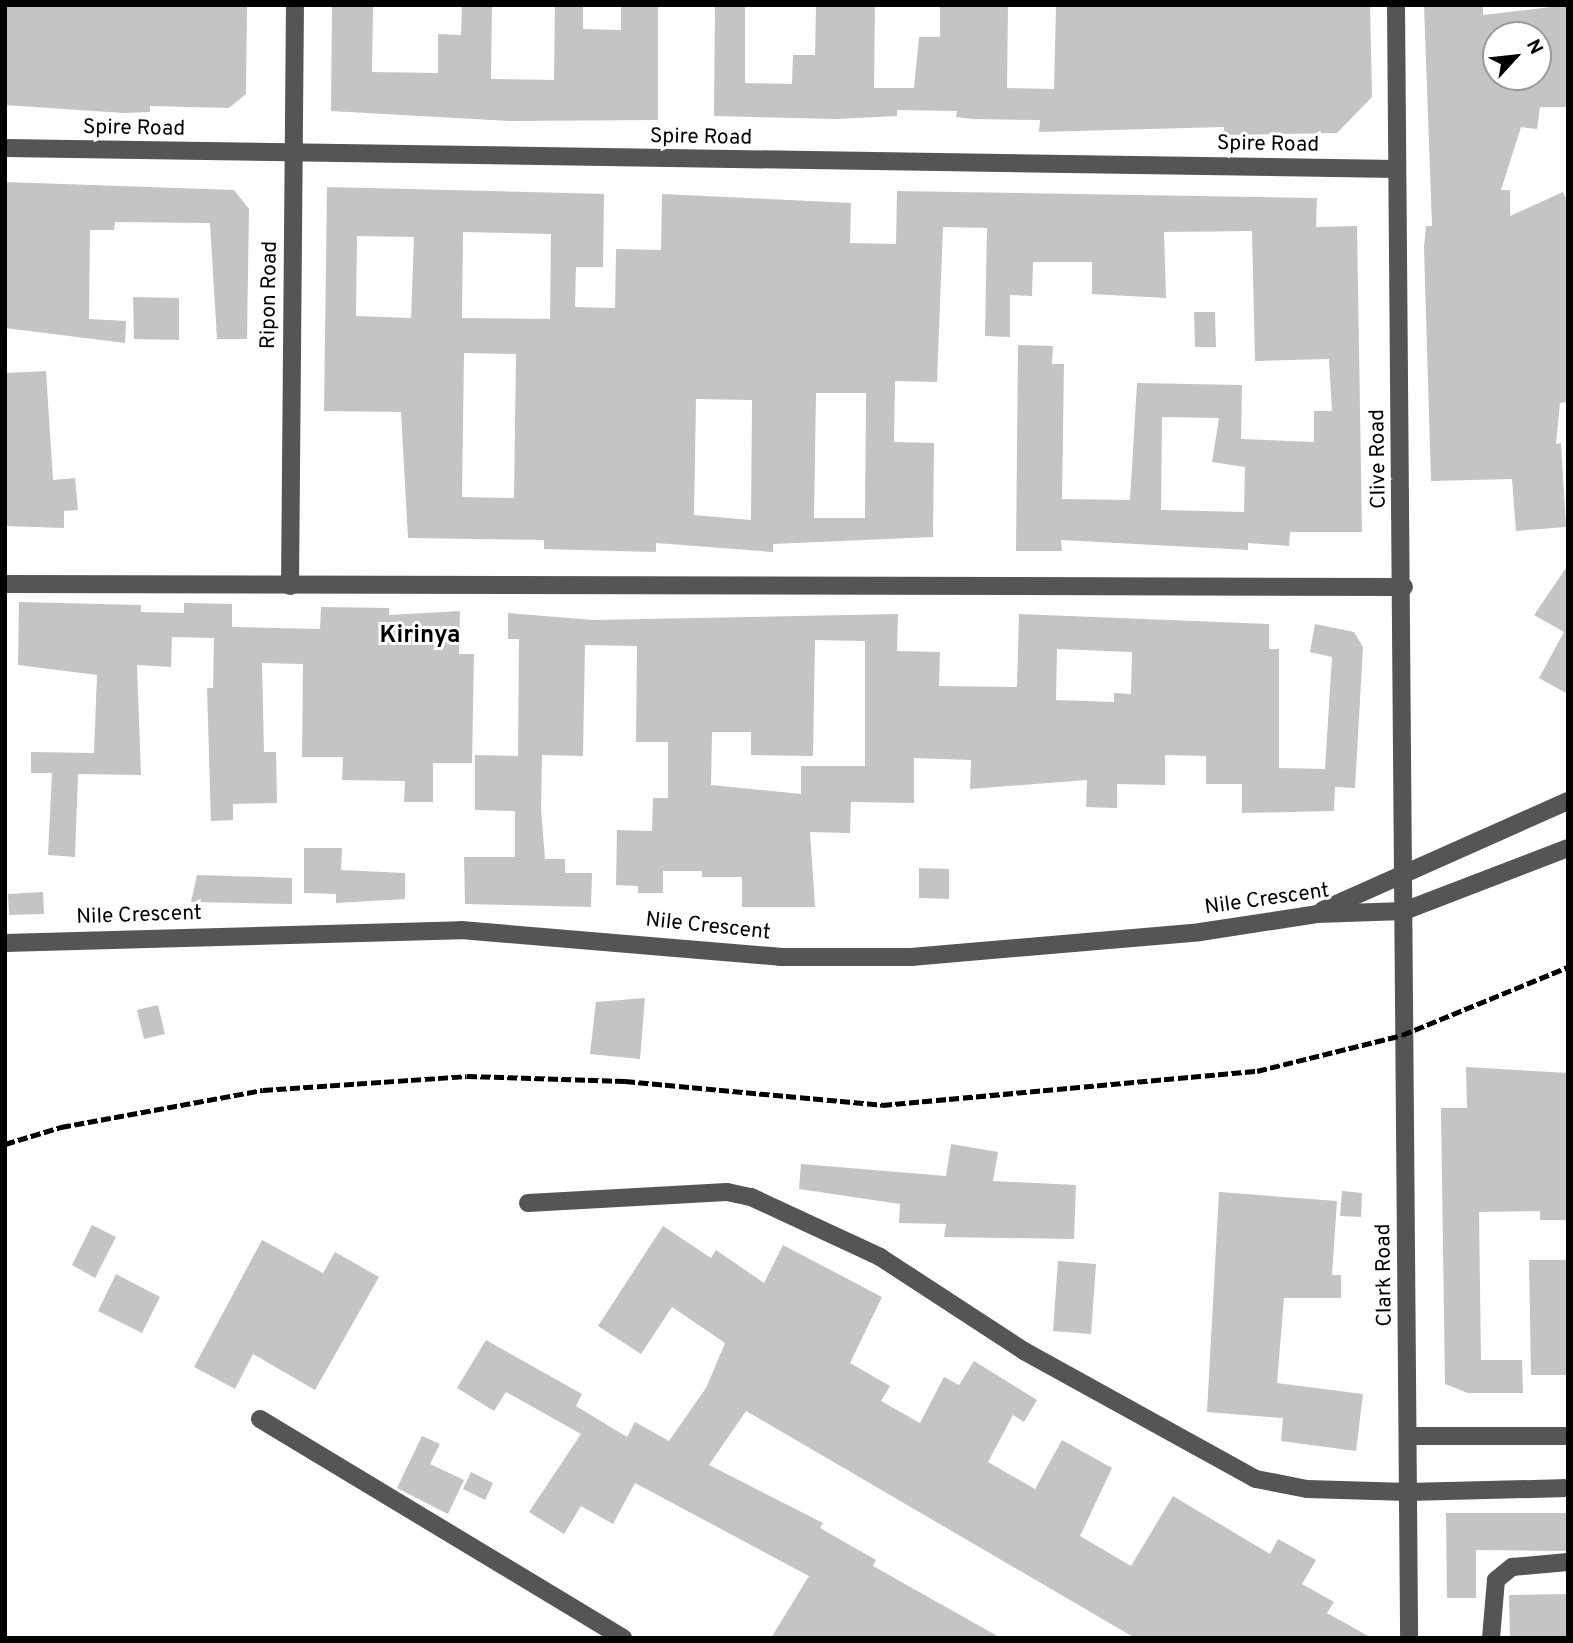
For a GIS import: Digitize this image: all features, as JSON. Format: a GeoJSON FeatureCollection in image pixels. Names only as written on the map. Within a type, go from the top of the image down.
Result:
{"type":"FeatureCollection","features":[{"type":"Feature","properties":{"kind":"street","name":"Ripon Road"},"geometry":{"type":"LineString","coordinates":[[290,586],[295,5]]}},
{"type":"Feature","properties":{"kind":"street","name":"Clive Road"},"geometry":{"type":"LineString","coordinates":[[1396,5],[1396,169],[1405,587],[1404,911]]}},
{"type":"Feature","properties":{"kind":"street","name":"Spire Road"},"geometry":{"type":"LineString","coordinates":[[5,149],[294,156],[1396,169]]}},
{"type":"Feature","properties":{"kind":"street"},"geometry":{"type":"LineString","coordinates":[[5,584],[1405,587]]}},
{"type":"Feature","properties":{"kind":"street"},"geometry":{"type":"LineString","coordinates":[[1317,914],[1403,870],[1568,801]]}},
{"type":"Feature","properties":{"kind":"street","name":"Nile Crescent"},"geometry":{"type":"LineString","coordinates":[[5,943],[461,930],[849,960],[1052,948],[1317,914],[1404,911],[1568,848]]}},
{"type":"Feature","properties":{"kind":"street","name":"Clark Road"},"geometry":{"type":"LineString","coordinates":[[1404,911],[1412,1436],[1408,1492],[1409,1638]]}},
{"type":"Feature","properties":{"kind":"street"},"geometry":{"type":"LineString","coordinates":[[528,1203],[727,1192],[751,1197],[880,1257],[1024,1350],[1255,1479],[1307,1489],[1408,1492],[1568,1488]]}},
{"type":"Feature","properties":{"kind":"street"},"geometry":{"type":"LineString","coordinates":[[260,1419],[623,1638]]}},
{"type":"Feature","properties":{"kind":"street"},"geometry":{"type":"LineString","coordinates":[[1412,1436],[1568,1436]]}},
{"type":"Feature","properties":{"kind":"street"},"geometry":{"type":"LineString","coordinates":[[1491,1638],[1496,1580],[1512,1567],[1568,1562]]}},
{"type":"Feature","properties":{"kind":"building"},"geometry":{"type":"Polygon","coordinates":[[[247,5],[246,94],[229,108],[150,106],[150,112],[123,113],[5,105],[5,6],[247,5]]]}},
{"type":"Feature","properties":{"kind":"building"},"geometry":{"type":"Polygon","coordinates":[[[332,5],[373,5],[372,72],[438,73],[438,34],[461,35],[462,5],[492,5],[491,79],[554,80],[555,5],[583,5],[583,29],[621,30],[621,5],[658,5],[658,120],[510,121],[331,111],[332,5]]]}},
{"type":"Feature","properties":{"kind":"building"},"geometry":{"type":"Polygon","coordinates":[[[715,5],[745,5],[745,83],[792,84],[793,55],[815,55],[816,5],[875,5],[874,88],[914,88],[919,37],[940,37],[940,5],[1008,5],[1007,88],[1054,89],[1056,5],[1370,5],[1372,97],[1337,133],[1224,135],[1224,127],[1039,132],[1040,120],[973,119],[956,117],[957,111],[897,110],[897,116],[837,119],[714,116],[715,5]]]}},
{"type":"Feature","properties":{"kind":"building"},"geometry":{"type":"Polygon","coordinates":[[[1424,5],[1483,5],[1483,15],[1568,5],[1568,107],[1540,107],[1537,129],[1521,127],[1501,190],[1510,190],[1510,216],[1563,192],[1568,203],[1568,402],[1560,403],[1556,444],[1561,443],[1566,527],[1516,531],[1512,479],[1431,481],[1424,247],[1426,226],[1432,226],[1424,5]]]}},
{"type":"Feature","properties":{"kind":"building"},"geometry":{"type":"Polygon","coordinates":[[[5,182],[234,190],[249,209],[247,339],[217,339],[210,223],[115,222],[114,230],[90,230],[89,319],[126,321],[125,343],[5,328],[5,182]]]}},
{"type":"Feature","properties":{"kind":"building"},"geometry":{"type":"Polygon","coordinates":[[[327,187],[604,194],[603,267],[576,267],[575,307],[615,308],[616,249],[661,250],[662,194],[851,203],[850,243],[896,244],[897,191],[1317,198],[1316,227],[1357,226],[1362,532],[1290,532],[1289,546],[1248,543],[1248,550],[1061,540],[1062,551],[1016,551],[1018,345],[1053,346],[1052,364],[1064,364],[1062,499],[1130,500],[1137,383],[1242,385],[1241,439],[1314,442],[1314,411],[1332,411],[1329,359],[1255,361],[1252,231],[1164,232],[1166,298],[1092,294],[1092,262],[1033,262],[1032,296],[1010,295],[1010,337],[985,336],[987,228],[943,227],[937,382],[895,381],[894,442],[934,443],[933,537],[773,544],[773,552],[656,543],[656,552],[544,549],[544,540],[408,538],[401,412],[324,411],[327,187]],[[463,232],[462,318],[550,319],[551,234],[463,232]],[[357,236],[356,316],[411,318],[414,237],[357,236]],[[464,353],[462,497],[514,498],[516,354],[464,353]],[[816,393],[814,518],[865,518],[866,393],[816,393]],[[696,399],[694,515],[751,520],[752,400],[696,399]],[[1162,417],[1161,510],[1244,512],[1245,467],[1212,462],[1219,418],[1162,417]]]}},
{"type":"Feature","properties":{"kind":"building"},"geometry":{"type":"Polygon","coordinates":[[[133,297],[179,298],[179,340],[134,339],[133,297]]]}},
{"type":"Feature","properties":{"kind":"building"},"geometry":{"type":"Polygon","coordinates":[[[1194,312],[1215,312],[1216,347],[1195,347],[1194,312]]]}},
{"type":"Feature","properties":{"kind":"building"},"geometry":{"type":"Polygon","coordinates":[[[46,371],[53,480],[75,478],[78,510],[64,511],[64,528],[5,526],[5,373],[46,371]]]}},
{"type":"Feature","properties":{"kind":"building"},"geometry":{"type":"Polygon","coordinates":[[[1568,565],[1568,694],[1539,678],[1564,632],[1534,615],[1568,565]]]}},
{"type":"Feature","properties":{"kind":"building"},"geometry":{"type":"Polygon","coordinates":[[[19,602],[141,605],[141,612],[184,613],[184,603],[232,604],[232,627],[320,629],[321,607],[389,608],[389,615],[460,611],[459,654],[474,654],[472,763],[433,763],[433,802],[404,802],[405,781],[342,780],[343,757],[302,757],[303,664],[262,663],[264,752],[276,752],[277,803],[233,804],[233,820],[211,821],[207,688],[213,688],[214,638],[172,637],[171,667],[137,665],[141,775],[78,774],[75,857],[48,855],[52,773],[31,773],[31,752],[94,753],[97,675],[18,665],[19,602]]]}},
{"type":"Feature","properties":{"kind":"building"},"geometry":{"type":"Polygon","coordinates":[[[508,613],[593,620],[898,614],[897,651],[940,652],[939,686],[1017,687],[1019,614],[1269,624],[1269,649],[1279,649],[1279,768],[1325,769],[1332,657],[1310,652],[1315,624],[1354,632],[1363,647],[1355,788],[1335,787],[1334,811],[1242,813],[1242,784],[1206,784],[1206,756],[1165,755],[1165,785],[1117,784],[1117,808],[1086,807],[1087,780],[970,789],[971,760],[914,758],[914,803],[851,802],[850,833],[810,832],[815,907],[742,907],[742,877],[702,877],[702,871],[663,871],[663,893],[638,893],[638,886],[616,885],[617,830],[652,831],[653,798],[668,798],[668,742],[636,742],[637,646],[585,645],[583,756],[542,755],[541,809],[545,859],[565,859],[565,873],[592,873],[591,907],[465,904],[464,857],[515,857],[515,811],[475,810],[475,755],[518,756],[519,639],[508,639],[508,613]],[[815,640],[813,756],[751,755],[751,732],[712,732],[711,785],[801,794],[801,766],[865,766],[865,641],[815,640]],[[1057,649],[1056,700],[1114,702],[1114,693],[1131,694],[1132,652],[1057,649]]]}},
{"type":"Feature","properties":{"kind":"building"},"geometry":{"type":"Polygon","coordinates":[[[304,848],[342,848],[341,870],[405,873],[405,899],[336,903],[336,894],[304,893],[304,848]]]}},
{"type":"Feature","properties":{"kind":"building"},"geometry":{"type":"Polygon","coordinates":[[[919,868],[949,869],[949,899],[919,898],[919,868]]]}},
{"type":"Feature","properties":{"kind":"building"},"geometry":{"type":"Polygon","coordinates":[[[197,875],[292,878],[292,904],[191,902],[197,875]]]}},
{"type":"Feature","properties":{"kind":"building"},"geometry":{"type":"Polygon","coordinates":[[[43,892],[44,914],[9,915],[8,894],[43,892]]]}},
{"type":"Feature","properties":{"kind":"building"},"geometry":{"type":"Polygon","coordinates":[[[645,998],[640,1059],[590,1054],[596,1002],[645,998]]]}},
{"type":"Feature","properties":{"kind":"building"},"geometry":{"type":"Polygon","coordinates":[[[158,1005],[165,1034],[144,1039],[137,1010],[158,1005]]]}},
{"type":"Feature","properties":{"kind":"building"},"geometry":{"type":"Polygon","coordinates":[[[1466,1067],[1568,1073],[1568,1220],[1540,1220],[1540,1211],[1479,1212],[1481,1360],[1522,1360],[1523,1393],[1468,1393],[1445,1384],[1441,1108],[1467,1108],[1466,1067]]]}},
{"type":"Feature","properties":{"kind":"building"},"geometry":{"type":"Polygon","coordinates":[[[951,1144],[998,1152],[993,1181],[1076,1185],[1074,1239],[944,1237],[946,1224],[899,1223],[900,1204],[799,1189],[801,1164],[946,1176],[951,1144]]]}},
{"type":"Feature","properties":{"kind":"building"},"geometry":{"type":"Polygon","coordinates":[[[1342,1191],[1362,1193],[1361,1217],[1340,1216],[1342,1191]]]}},
{"type":"Feature","properties":{"kind":"building"},"geometry":{"type":"Polygon","coordinates":[[[1219,1192],[1337,1201],[1332,1275],[1341,1275],[1341,1298],[1284,1298],[1277,1383],[1363,1394],[1356,1451],[1281,1441],[1283,1418],[1207,1412],[1219,1192]]]}},
{"type":"Feature","properties":{"kind":"building"},"geometry":{"type":"Polygon","coordinates":[[[92,1225],[116,1237],[95,1278],[72,1265],[92,1225]]]}},
{"type":"Feature","properties":{"kind":"building"},"geometry":{"type":"Polygon","coordinates":[[[663,1226],[711,1258],[716,1250],[764,1283],[783,1245],[882,1297],[850,1363],[890,1386],[881,1401],[920,1423],[944,1377],[959,1385],[974,1361],[1037,1400],[1024,1422],[1013,1415],[988,1462],[1035,1489],[1062,1440],[1112,1468],[1080,1536],[1131,1566],[1173,1496],[1270,1554],[1278,1539],[1316,1560],[1302,1584],[1334,1602],[1327,1613],[1372,1638],[1135,1638],[746,1411],[709,1465],[823,1523],[820,1528],[876,1560],[873,1566],[1001,1638],[771,1638],[809,1576],[635,1483],[613,1524],[581,1506],[564,1534],[529,1512],[581,1434],[506,1392],[494,1411],[457,1388],[486,1340],[582,1394],[576,1406],[627,1437],[635,1422],[669,1441],[706,1388],[725,1343],[672,1307],[641,1354],[598,1326],[663,1226]]]}},
{"type":"Feature","properties":{"kind":"building"},"geometry":{"type":"Polygon","coordinates":[[[262,1240],[323,1273],[335,1252],[379,1277],[315,1390],[253,1354],[235,1389],[194,1367],[262,1240]]]}},
{"type":"Feature","properties":{"kind":"building"},"geometry":{"type":"Polygon","coordinates":[[[1529,1260],[1568,1260],[1568,1375],[1531,1375],[1529,1260]]]}},
{"type":"Feature","properties":{"kind":"building"},"geometry":{"type":"Polygon","coordinates":[[[1058,1261],[1096,1264],[1091,1334],[1053,1331],[1058,1261]]]}},
{"type":"Feature","properties":{"kind":"building"},"geometry":{"type":"Polygon","coordinates":[[[116,1274],[160,1297],[142,1333],[98,1311],[116,1274]]]}},
{"type":"Feature","properties":{"kind":"building"},"geometry":{"type":"Polygon","coordinates":[[[422,1436],[440,1444],[430,1464],[464,1480],[448,1514],[397,1488],[422,1436]]]}},
{"type":"Feature","properties":{"kind":"building"},"geometry":{"type":"Polygon","coordinates":[[[471,1472],[493,1483],[485,1500],[463,1489],[471,1472]]]}},
{"type":"Feature","properties":{"kind":"building"},"geometry":{"type":"Polygon","coordinates":[[[1446,1513],[1568,1513],[1568,1551],[1476,1550],[1476,1598],[1447,1598],[1446,1513]]]}},
{"type":"Feature","properties":{"kind":"building"},"geometry":{"type":"Polygon","coordinates":[[[1568,1594],[1568,1638],[1510,1638],[1509,1595],[1568,1594]]]}},
{"type":"Feature","properties":{"kind":"railway"},"geometry":{"type":"LineString","coordinates":[[5,1144],[61,1127],[263,1090],[467,1076],[625,1081],[882,1105],[1257,1071],[1402,1035],[1568,967]]}},
{"type":"Feature","properties":{"kind":"district","name":"Kirinya"},"geometry":{"type":"Point","coordinates":[420,637]}}]}
